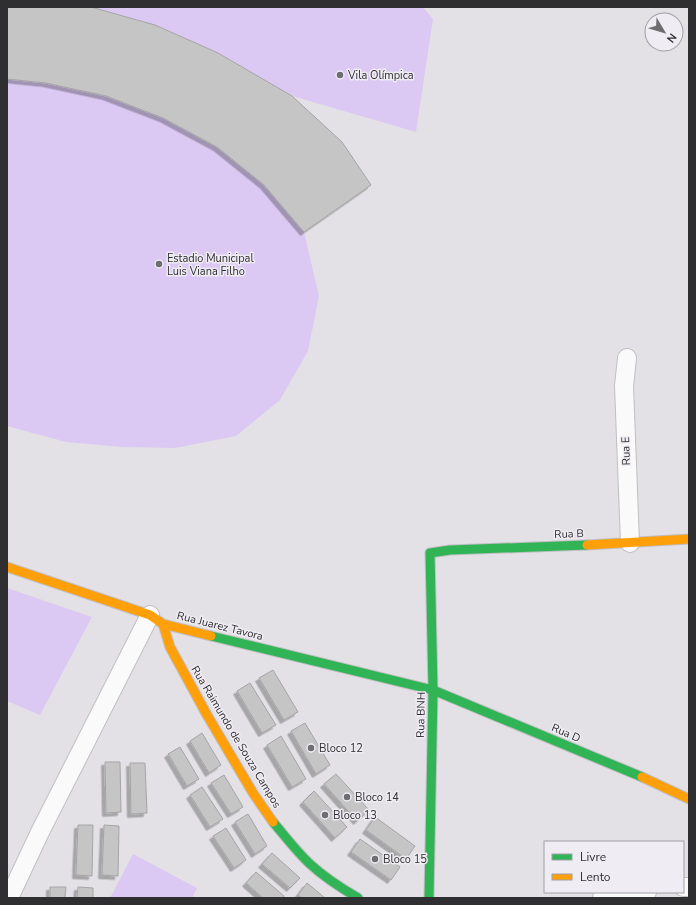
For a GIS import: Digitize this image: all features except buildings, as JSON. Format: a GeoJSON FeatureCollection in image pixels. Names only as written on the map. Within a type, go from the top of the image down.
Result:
{"type":"FeatureCollection","features":[{"type":"Feature","properties":{"kind":"street","name":"Rua E"},"geometry":{"type":"LineString","coordinates":[[627,358],[624,393],[630,543]]}},
{"type":"Feature","properties":{"kind":"street","name":"Rua B"},"geometry":{"type":"LineString","coordinates":[[450,550],[630,543],[689,539]]}},
{"type":"Feature","properties":{"kind":"street","name":"Rua BNH"},"geometry":{"type":"LineString","coordinates":[[430,898],[433,690],[430,553],[450,550]]}},
{"type":"Feature","properties":{"kind":"street","name":"Rua Juarez Tavora"},"geometry":{"type":"LineString","coordinates":[[7,567],[157,620],[433,690]]}},
{"type":"Feature","properties":{"kind":"street"},"geometry":{"type":"LineString","coordinates":[[9,898],[40,832],[157,620]]}},
{"type":"Feature","properties":{"kind":"street","name":"Rua Raimundo de Souza Campos"},"geometry":{"type":"LineString","coordinates":[[157,620],[207,715],[253,792],[272,820],[291,844],[310,864],[334,883],[358,898]]}},
{"type":"Feature","properties":{"kind":"street","name":"Rua D"},"geometry":{"type":"LineString","coordinates":[[433,690],[643,777],[689,800]]}},
{"type":"Feature","properties":{"kind":"street"},"geometry":{"type":"LineString","coordinates":[[602,898],[640,893]]}},
{"type":"Feature","properties":{"kind":"shaded area","name":"Vila Olímpica"},"geometry":{"type":"Polygon","coordinates":[[[89,7],[423,7],[433,19],[416,132],[292,96],[218,53],[155,25],[89,7]]]}},
{"type":"Feature","properties":{"kind":"shaded area","name":"Estadio Municipal Luis Viana Filho"},"geometry":{"type":"Polygon","coordinates":[[[7,79],[46,83],[106,96],[163,118],[217,147],[264,185],[304,232],[319,296],[308,351],[280,400],[236,436],[175,448],[122,447],[66,442],[7,426],[7,79]]]}},
{"type":"Feature","properties":{"kind":"shaded area"},"geometry":{"type":"Polygon","coordinates":[[[7,588],[92,617],[40,715],[7,701],[7,588]]]}},
{"type":"Feature","properties":{"kind":"shaded area"},"geometry":{"type":"Polygon","coordinates":[[[133,854],[197,888],[192,898],[110,898],[133,854]]]}},
{"type":"Feature","properties":{"kind":"traffic: fast"},"geometry":{"type":"LineString","coordinates":[[429,898],[433,690],[430,553],[450,550],[587,545]]}},
{"type":"Feature","properties":{"kind":"traffic: fast"},"geometry":{"type":"LineString","coordinates":[[211,636],[433,690],[642,777]]}},
{"type":"Feature","properties":{"kind":"traffic: fast"},"geometry":{"type":"LineString","coordinates":[[273,822],[295,849],[310,864],[333,882],[358,898]]}},
{"type":"Feature","properties":{"kind":"traffic: slow"},"geometry":{"type":"LineString","coordinates":[[587,545],[689,539]]}},
{"type":"Feature","properties":{"kind":"traffic: slow"},"geometry":{"type":"LineString","coordinates":[[7,567],[150,615],[163,624],[211,636]]}},
{"type":"Feature","properties":{"kind":"traffic: slow"},"geometry":{"type":"LineString","coordinates":[[163,624],[170,647],[207,715],[253,793],[273,822]]}},
{"type":"Feature","properties":{"kind":"traffic: slow"},"geometry":{"type":"LineString","coordinates":[[642,777],[689,799]]}},
{"type":"Feature","properties":{"kind":"place","name":"Vila Olímpica"},"geometry":{"type":"Point","coordinates":[340,75]}},
{"type":"Feature","properties":{"kind":"place","name":"Estadio Municipal Luis Viana Filho"},"geometry":{"type":"Point","coordinates":[159,264]}},
{"type":"Feature","properties":{"kind":"place","name":"Bloco 12"},"geometry":{"type":"Point","coordinates":[311,748]}},
{"type":"Feature","properties":{"kind":"place","name":"Bloco 14"},"geometry":{"type":"Point","coordinates":[347,797]}},
{"type":"Feature","properties":{"kind":"place","name":"Bloco 13"},"geometry":{"type":"Point","coordinates":[325,815]}},
{"type":"Feature","properties":{"kind":"place","name":"Bloco 15"},"geometry":{"type":"Point","coordinates":[375,859]}}]}
